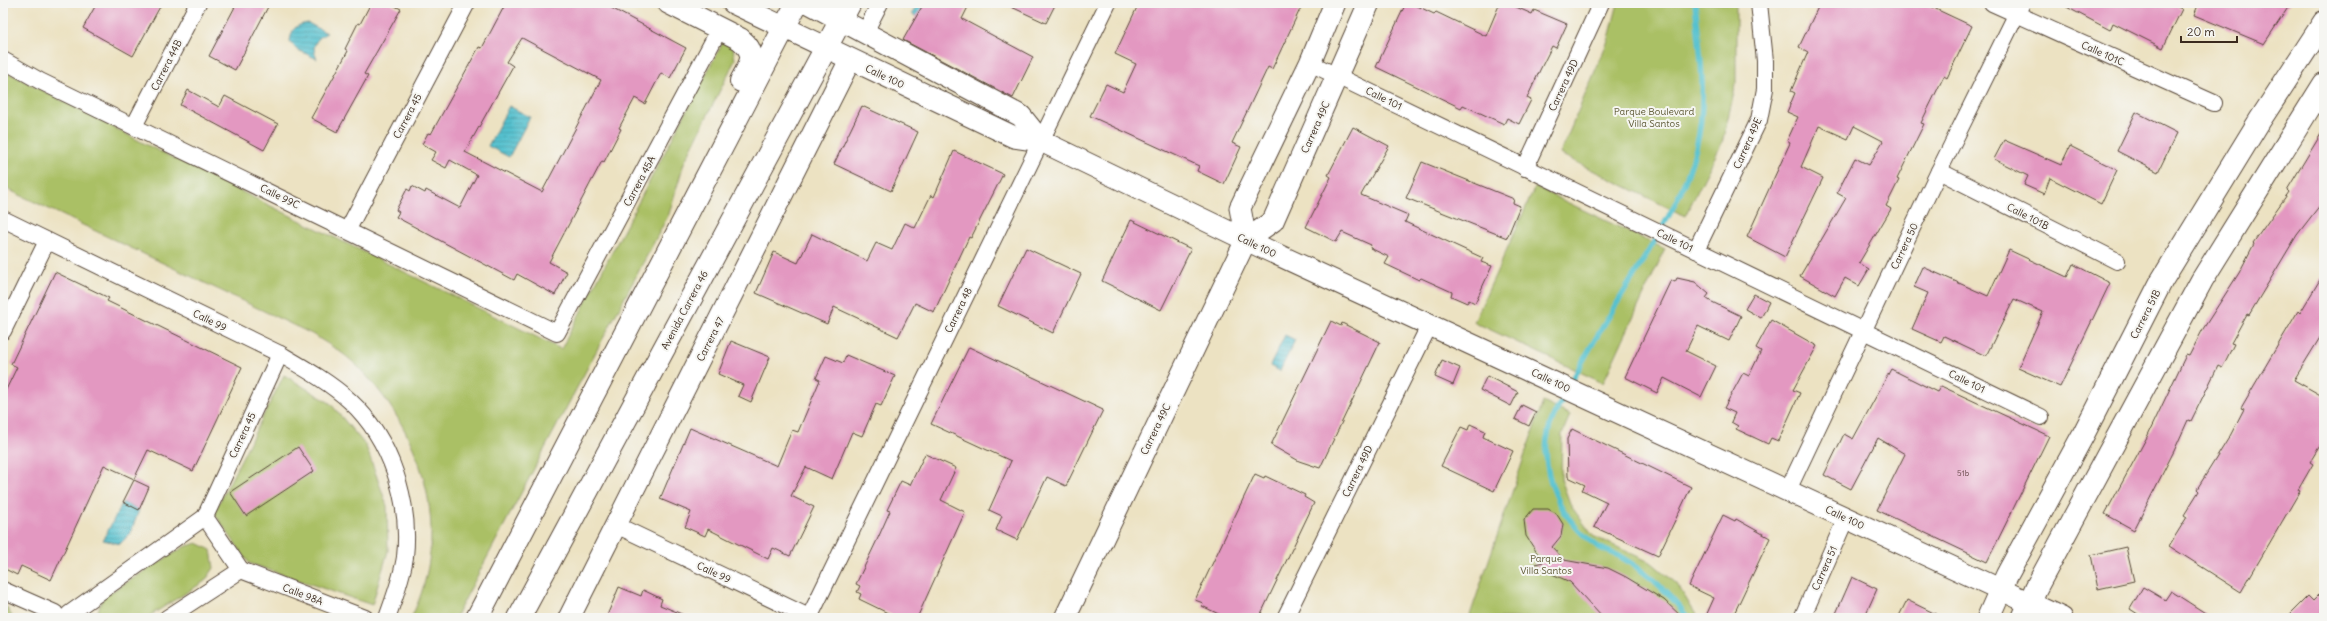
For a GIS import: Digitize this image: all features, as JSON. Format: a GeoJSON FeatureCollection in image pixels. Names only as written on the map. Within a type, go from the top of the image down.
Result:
{"type":"FeatureCollection","features":[{"type":"Feature","properties":{"kind":"main road"},"geometry":{"type":"LineString","coordinates":[[669,3],[740,39],[748,45],[751,52],[751,62],[689,181],[686,214]]}},
{"type":"Feature","properties":{"kind":"main road"},"geometry":{"type":"LineString","coordinates":[[477,618],[797,3]]}},
{"type":"Feature","properties":{"kind":"main road","name":"Avenida Carrera 46"},"geometry":{"type":"LineString","coordinates":[[520,618],[824,47],[845,11]]}},
{"type":"Feature","properties":{"kind":"main road","name":"Carrera 51B"},"geometry":{"type":"LineString","coordinates":[[1988,618],[2000,590],[2162,280],[2260,120],[2324,22]]}},
{"type":"Feature","properties":{"kind":"main road"},"geometry":{"type":"LineString","coordinates":[[2026,611],[2202,280],[2324,84]]}},
{"type":"Feature","properties":{"kind":"street","name":"Carrera 44B"},"geometry":{"type":"LineString","coordinates":[[134,126],[198,3]]}},
{"type":"Feature","properties":{"kind":"street","name":"Carrera 45"},"geometry":{"type":"LineString","coordinates":[[348,229],[467,3]]}},
{"type":"Feature","properties":{"kind":"street","name":"Calle 100"},"geometry":{"type":"LineString","coordinates":[[732,3],[784,26],[850,60],[1014,137],[1041,141],[1246,240],[1788,490],[2000,590],[2026,611],[2062,618]]}},
{"type":"Feature","properties":{"kind":"street","name":"Calle 100"},"geometry":{"type":"LineString","coordinates":[[809,3],[845,11],[865,32],[1021,116],[1041,141]]}},
{"type":"Feature","properties":{"kind":"street"},"geometry":{"type":"LineString","coordinates":[[865,32],[880,3]]}},
{"type":"Feature","properties":{"kind":"street","name":"Carrera 48"},"geometry":{"type":"LineString","coordinates":[[810,618],[1108,3]]}},
{"type":"Feature","properties":{"kind":"street"},"geometry":{"type":"LineString","coordinates":[[1246,240],[1240,208],[1310,63],[1335,3]]}},
{"type":"Feature","properties":{"kind":"street","name":"Carrera 49C"},"geometry":{"type":"LineString","coordinates":[[1069,617],[1246,240],[1273,221],[1369,3]]}},
{"type":"Feature","properties":{"kind":"street","name":"Carrera 49D"},"geometry":{"type":"LineString","coordinates":[[1525,168],[1601,3]]}},
{"type":"Feature","properties":{"kind":"street","name":"Carrera 49E"},"geometry":{"type":"LineString","coordinates":[[1696,250],[1759,120],[1765,89],[1765,61],[1759,3]]}},
{"type":"Feature","properties":{"kind":"street","name":"Calle 101C"},"geometry":{"type":"LineString","coordinates":[[1992,3],[2020,9],[2214,103]]}},
{"type":"Feature","properties":{"kind":"street","name":"Carrera 50"},"geometry":{"type":"LineString","coordinates":[[1788,490],[1940,171],[2020,9]]}},
{"type":"Feature","properties":{"kind":"street","name":"Carrera 45A"},"geometry":{"type":"LineString","coordinates":[[557,333],[720,28]]}},
{"type":"Feature","properties":{"kind":"street","name":"Calle 99C"},"geometry":{"type":"LineString","coordinates":[[3,60],[40,81],[348,229],[557,333]]}},
{"type":"Feature","properties":{"kind":"street","name":"Carrera 47"},"geometry":{"type":"LineString","coordinates":[[569,618],[850,60]]}},
{"type":"Feature","properties":{"kind":"street","name":"Calle 101"},"geometry":{"type":"LineString","coordinates":[[1310,63],[2041,417]]}},
{"type":"Feature","properties":{"kind":"street","name":"Calle 101B"},"geometry":{"type":"LineString","coordinates":[[1940,171],[2117,261]]}},
{"type":"Feature","properties":{"kind":"street","name":"Calle 99"},"geometry":{"type":"LineString","coordinates":[[3,219],[47,242],[280,354],[322,378],[351,402],[372,427],[389,456],[403,503],[406,530],[405,557],[397,591],[387,618]]}},
{"type":"Feature","properties":{"kind":"street"},"geometry":{"type":"LineString","coordinates":[[3,331],[47,242]]}},
{"type":"Feature","properties":{"kind":"street","name":"Carrera 49D"},"geometry":{"type":"LineString","coordinates":[[1284,618],[1430,324]]}},
{"type":"Feature","properties":{"kind":"street","name":"Carrera 45"},"geometry":{"type":"LineString","coordinates":[[61,616],[205,517],[280,354]]}},
{"type":"Feature","properties":{"kind":"street"},"geometry":{"type":"LineString","coordinates":[[167,618],[241,570],[205,517]]}},
{"type":"Feature","properties":{"kind":"street","name":"Carrera 51"},"geometry":{"type":"LineString","coordinates":[[1802,618],[1846,518]]}},
{"type":"Feature","properties":{"kind":"street","name":"Calle 99"},"geometry":{"type":"LineString","coordinates":[[616,525],[810,618]]}},
{"type":"Feature","properties":{"kind":"street","name":"Calle 98A"},"geometry":{"type":"LineString","coordinates":[[241,570],[365,618]]}},
{"type":"Feature","properties":{"kind":"street"},"geometry":{"type":"LineString","coordinates":[[3,590],[61,616]]}},
{"type":"Feature","properties":{"kind":"green space","name":"Parque Boulevard Villa Santos"},"geometry":{"type":"Polygon","coordinates":[[[1618,3],[1736,3],[1736,84],[1722,143],[1685,216],[1560,154],[1609,38],[1618,3]]]}},
{"type":"Feature","properties":{"kind":"green space"},"geometry":{"type":"Polygon","coordinates":[[[723,42],[733,47],[735,60],[684,163],[669,214],[455,618],[411,618],[424,584],[430,550],[430,516],[425,482],[414,450],[398,419],[378,390],[355,364],[340,352],[312,334],[3,187],[3,70],[153,148],[561,349],[723,42]]]}},
{"type":"Feature","properties":{"kind":"green space"},"geometry":{"type":"Polygon","coordinates":[[[1535,187],[1665,249],[1603,383],[1474,322],[1535,187]]]}},
{"type":"Feature","properties":{"kind":"green space"},"geometry":{"type":"Polygon","coordinates":[[[284,375],[330,403],[366,446],[387,506],[388,551],[372,605],[249,563],[214,513],[284,375]]]}},
{"type":"Feature","properties":{"kind":"green space","name":"Parque Villa Santos"},"geometry":{"type":"Polygon","coordinates":[[[1543,402],[1570,415],[1562,434],[1561,479],[1571,506],[1593,536],[1652,563],[1677,584],[1698,618],[1469,618],[1543,402]]]}},
{"type":"Feature","properties":{"kind":"green space"},"geometry":{"type":"Polygon","coordinates":[[[197,543],[211,550],[214,568],[205,581],[146,618],[99,618],[97,614],[103,597],[184,547],[197,543]]]}},
{"type":"Feature","properties":{"kind":"green space"},"geometry":{"type":"Polygon","coordinates":[[[3,606],[7,608],[13,618],[3,618],[3,606]]]}},
{"type":"Feature","properties":{"kind":"water"},"geometry":{"type":"Polygon","coordinates":[[[918,3],[932,3],[922,20],[912,14],[918,3]]]}},
{"type":"Feature","properties":{"kind":"water"},"geometry":{"type":"Polygon","coordinates":[[[308,23],[327,33],[315,43],[314,50],[317,59],[296,49],[290,41],[295,28],[308,23]]]}},
{"type":"Feature","properties":{"kind":"water"},"geometry":{"type":"Polygon","coordinates":[[[509,106],[530,117],[509,157],[488,146],[509,106]]]}},
{"type":"Feature","properties":{"kind":"water"},"geometry":{"type":"Polygon","coordinates":[[[1285,335],[1295,340],[1280,371],[1270,366],[1285,335]]]}},
{"type":"Feature","properties":{"kind":"water"},"geometry":{"type":"Polygon","coordinates":[[[123,502],[139,510],[130,534],[120,544],[103,540],[123,502]]]}},
{"type":"Feature","properties":{"kind":"building"},"geometry":{"type":"Polygon","coordinates":[[[97,3],[162,3],[133,56],[83,28],[97,3]]]}},
{"type":"Feature","properties":{"kind":"building"},"geometry":{"type":"Polygon","coordinates":[[[237,3],[270,3],[235,70],[209,56],[237,3]]]}},
{"type":"Feature","properties":{"kind":"building"},"geometry":{"type":"Polygon","coordinates":[[[371,3],[389,3],[401,9],[364,74],[368,76],[337,132],[311,118],[348,51],[345,49],[358,23],[360,24],[371,3]]]}},
{"type":"Feature","properties":{"kind":"building"},"geometry":{"type":"Polygon","coordinates":[[[506,3],[602,3],[686,48],[670,78],[661,73],[645,104],[635,98],[619,128],[621,129],[604,162],[602,161],[549,262],[567,272],[555,295],[517,274],[514,280],[396,217],[399,212],[396,210],[407,189],[410,191],[412,186],[425,193],[426,190],[460,208],[477,175],[450,160],[446,168],[431,160],[436,152],[422,144],[428,133],[431,134],[479,47],[482,48],[506,3]],[[522,38],[507,62],[513,66],[465,152],[542,192],[601,80],[522,38]]]}},
{"type":"Feature","properties":{"kind":"building"},"geometry":{"type":"Polygon","coordinates":[[[924,3],[970,3],[962,19],[1033,57],[1013,98],[903,40],[924,3]]]}},
{"type":"Feature","properties":{"kind":"building"},"geometry":{"type":"Polygon","coordinates":[[[1003,3],[1056,3],[1046,23],[1003,3]]]}},
{"type":"Feature","properties":{"kind":"building"},"geometry":{"type":"Polygon","coordinates":[[[1139,3],[1303,3],[1272,69],[1268,67],[1232,143],[1241,147],[1224,184],[1197,171],[1199,166],[1090,116],[1106,84],[1123,92],[1136,64],[1115,54],[1139,3]]]}},
{"type":"Feature","properties":{"kind":"building"},"geometry":{"type":"Polygon","coordinates":[[[1406,3],[1411,3],[1434,14],[1436,12],[1486,36],[1500,3],[1507,3],[1532,14],[1534,10],[1567,24],[1556,48],[1552,46],[1540,70],[1527,98],[1531,100],[1519,124],[1507,118],[1504,124],[1463,105],[1461,108],[1376,67],[1406,3]]]}},
{"type":"Feature","properties":{"kind":"building"},"geometry":{"type":"Polygon","coordinates":[[[1820,3],[1923,3],[1972,26],[1947,78],[1944,76],[1921,123],[1924,124],[1897,179],[1899,180],[1886,206],[1891,209],[1859,263],[1869,269],[1859,286],[1845,278],[1835,296],[1800,276],[1846,198],[1837,193],[1855,158],[1869,165],[1883,141],[1854,126],[1848,139],[1819,126],[1801,167],[1823,178],[1785,257],[1747,237],[1790,143],[1787,141],[1798,117],[1787,112],[1795,93],[1791,91],[1808,52],[1799,47],[1820,3]]]}},
{"type":"Feature","properties":{"kind":"building"},"geometry":{"type":"Polygon","coordinates":[[[2059,3],[2169,3],[2182,9],[2163,48],[2113,23],[2110,30],[2059,3]]]}},
{"type":"Feature","properties":{"kind":"building"},"geometry":{"type":"Polygon","coordinates":[[[2199,3],[2291,3],[2264,44],[2194,15],[2199,3]]]}},
{"type":"Feature","properties":{"kind":"building"},"geometry":{"type":"Polygon","coordinates":[[[188,90],[219,107],[225,96],[278,124],[264,150],[180,105],[188,90]]]}},
{"type":"Feature","properties":{"kind":"building"},"geometry":{"type":"Polygon","coordinates":[[[862,106],[918,132],[891,191],[834,164],[862,106]]]}},
{"type":"Feature","properties":{"kind":"building"},"geometry":{"type":"Polygon","coordinates":[[[2136,112],[2177,133],[2158,172],[2117,151],[2136,112]]]}},
{"type":"Feature","properties":{"kind":"building"},"geometry":{"type":"Polygon","coordinates":[[[1353,127],[1389,146],[1361,195],[1408,215],[1405,222],[1483,258],[1481,262],[1492,266],[1475,303],[1469,300],[1467,303],[1451,296],[1452,292],[1421,278],[1419,280],[1385,264],[1389,257],[1370,248],[1371,245],[1342,232],[1336,242],[1306,227],[1331,177],[1328,175],[1353,127]]]}},
{"type":"Feature","properties":{"kind":"building"},"geometry":{"type":"Polygon","coordinates":[[[2324,129],[2324,200],[2297,235],[2249,315],[2247,314],[2231,343],[2234,344],[2222,368],[2218,366],[2191,421],[2188,420],[2134,530],[2105,514],[2147,437],[2186,355],[2189,356],[2203,329],[2239,273],[2254,244],[2253,243],[2289,192],[2287,190],[2324,129]]]}},
{"type":"Feature","properties":{"kind":"building"},"geometry":{"type":"Polygon","coordinates":[[[2004,140],[2061,165],[2070,146],[2117,170],[2101,204],[2050,178],[2044,194],[2024,185],[2028,176],[1994,159],[2004,140]]]}},
{"type":"Feature","properties":{"kind":"building"},"geometry":{"type":"Polygon","coordinates":[[[954,151],[1003,174],[971,238],[969,237],[934,312],[915,303],[898,337],[834,307],[827,324],[756,293],[774,252],[798,263],[812,234],[867,261],[876,243],[892,250],[905,223],[915,228],[931,195],[934,197],[954,151]]]}},
{"type":"Feature","properties":{"kind":"building"},"geometry":{"type":"Polygon","coordinates":[[[1422,162],[1514,199],[1513,203],[1520,206],[1507,238],[1406,198],[1422,162]]]}},
{"type":"Feature","properties":{"kind":"building"},"geometry":{"type":"Polygon","coordinates":[[[1131,220],[1191,249],[1161,310],[1102,281],[1131,220]]]}},
{"type":"Feature","properties":{"kind":"building"},"geometry":{"type":"Polygon","coordinates":[[[1026,248],[1081,274],[1053,333],[998,306],[1026,248]]]}},
{"type":"Feature","properties":{"kind":"building"},"geometry":{"type":"Polygon","coordinates":[[[2009,250],[2067,277],[2073,264],[2110,283],[2060,387],[2018,368],[2043,312],[2014,299],[1986,356],[1944,336],[1941,342],[1912,329],[1928,293],[1914,287],[1923,267],[1988,296],[2009,250]]]}},
{"type":"Feature","properties":{"kind":"building"},"geometry":{"type":"Polygon","coordinates":[[[55,272],[109,298],[107,301],[242,367],[193,471],[148,450],[134,479],[104,465],[51,580],[21,566],[17,575],[3,568],[3,396],[17,367],[11,364],[55,272]]]}},
{"type":"Feature","properties":{"kind":"building"},"geometry":{"type":"Polygon","coordinates":[[[2324,273],[2324,331],[2294,380],[2324,397],[2324,439],[2310,462],[2313,464],[2298,490],[2300,491],[2241,592],[2169,546],[2187,517],[2184,515],[2199,491],[2197,489],[2230,436],[2244,409],[2241,408],[2298,311],[2300,313],[2324,273]]]}},
{"type":"Feature","properties":{"kind":"building"},"geometry":{"type":"Polygon","coordinates":[[[1677,278],[1695,282],[1709,294],[1706,298],[1710,301],[1741,316],[1729,341],[1698,326],[1686,351],[1716,366],[1701,397],[1664,378],[1657,393],[1625,377],[1671,280],[1675,282],[1677,278]]]}},
{"type":"Feature","properties":{"kind":"building"},"geometry":{"type":"Polygon","coordinates":[[[1754,294],[1769,302],[1761,318],[1745,309],[1754,294]]]}},
{"type":"Feature","properties":{"kind":"building"},"geometry":{"type":"Polygon","coordinates":[[[1771,320],[1817,346],[1793,390],[1800,393],[1778,441],[1771,438],[1768,444],[1736,429],[1738,426],[1731,422],[1735,413],[1724,408],[1743,373],[1749,376],[1761,351],[1756,348],[1771,320]]]}},
{"type":"Feature","properties":{"kind":"building"},"geometry":{"type":"Polygon","coordinates":[[[1331,321],[1341,326],[1342,323],[1380,342],[1320,468],[1299,461],[1271,445],[1331,321]]]}},
{"type":"Feature","properties":{"kind":"building"},"geometry":{"type":"Polygon","coordinates":[[[731,341],[770,357],[751,402],[738,396],[743,385],[718,374],[731,341]]]}},
{"type":"Feature","properties":{"kind":"building"},"geometry":{"type":"Polygon","coordinates":[[[969,347],[1103,410],[1066,486],[1047,477],[1017,540],[996,530],[1002,516],[989,510],[1011,461],[931,424],[969,347]]]}},
{"type":"Feature","properties":{"kind":"building"},"geometry":{"type":"Polygon","coordinates":[[[846,355],[895,376],[881,406],[876,404],[862,436],[852,432],[832,479],[806,467],[791,496],[814,507],[790,556],[773,548],[768,559],[708,529],[705,536],[685,527],[691,512],[660,499],[690,428],[777,466],[792,430],[798,432],[820,380],[816,378],[826,356],[843,363],[846,355]]]}},
{"type":"Feature","properties":{"kind":"building"},"geometry":{"type":"Polygon","coordinates":[[[1442,360],[1460,368],[1453,385],[1435,377],[1442,360]]]}},
{"type":"Feature","properties":{"kind":"building"},"geometry":{"type":"Polygon","coordinates":[[[1891,369],[1937,392],[1941,386],[2049,436],[1987,562],[1877,510],[1905,454],[1878,438],[1851,489],[1824,475],[1844,434],[1853,439],[1891,369]]]}},
{"type":"Feature","properties":{"kind":"building"},"geometry":{"type":"Polygon","coordinates":[[[1487,376],[1518,392],[1511,406],[1480,390],[1487,376]]]}},
{"type":"Feature","properties":{"kind":"building"},"geometry":{"type":"Polygon","coordinates":[[[1522,405],[1536,412],[1529,426],[1515,419],[1522,405]]]}},
{"type":"Feature","properties":{"kind":"building"},"geometry":{"type":"Polygon","coordinates":[[[1470,424],[1485,431],[1483,437],[1513,451],[1494,491],[1441,466],[1461,427],[1468,430],[1470,424]]]}},
{"type":"Feature","properties":{"kind":"building"},"geometry":{"type":"Polygon","coordinates":[[[1572,429],[1691,487],[1658,556],[1594,527],[1607,502],[1582,490],[1585,485],[1568,477],[1567,439],[1572,429]]]}},
{"type":"Feature","properties":{"kind":"building"},"geometry":{"type":"Polygon","coordinates":[[[298,447],[314,471],[246,516],[230,492],[298,447]]]}},
{"type":"Feature","properties":{"kind":"building"},"geometry":{"type":"Polygon","coordinates":[[[925,454],[956,468],[941,500],[965,512],[917,618],[898,618],[859,599],[861,594],[857,592],[860,586],[856,584],[890,511],[887,510],[901,481],[910,485],[925,454]]]}},
{"type":"Feature","properties":{"kind":"building"},"geometry":{"type":"Polygon","coordinates":[[[1255,474],[1264,478],[1265,476],[1305,495],[1304,497],[1314,503],[1259,618],[1227,618],[1202,606],[1203,603],[1195,600],[1255,474]]]}},
{"type":"Feature","properties":{"kind":"building"},"geometry":{"type":"Polygon","coordinates":[[[134,480],[149,487],[139,510],[123,502],[134,480]]]}},
{"type":"Feature","properties":{"kind":"building"},"geometry":{"type":"Polygon","coordinates":[[[1533,509],[1548,509],[1556,513],[1563,524],[1561,536],[1552,547],[1564,560],[1608,568],[1664,600],[1683,618],[1603,618],[1570,582],[1532,565],[1543,562],[1526,536],[1524,520],[1533,509]]]}},
{"type":"Feature","properties":{"kind":"building"},"geometry":{"type":"Polygon","coordinates":[[[1723,515],[1735,521],[1736,519],[1770,538],[1732,618],[1705,618],[1714,598],[1689,586],[1723,515]]]}},
{"type":"Feature","properties":{"kind":"building"},"geometry":{"type":"Polygon","coordinates":[[[2126,547],[2134,581],[2098,589],[2091,555],[2126,547]]]}},
{"type":"Feature","properties":{"kind":"building"},"geometry":{"type":"Polygon","coordinates":[[[1852,577],[1877,589],[1864,618],[1834,618],[1852,577]]]}},
{"type":"Feature","properties":{"kind":"building"},"geometry":{"type":"Polygon","coordinates":[[[619,587],[641,596],[643,590],[662,599],[660,605],[691,618],[606,618],[619,587]]]}},
{"type":"Feature","properties":{"kind":"building"},"geometry":{"type":"Polygon","coordinates":[[[2143,587],[2165,600],[2171,591],[2213,618],[2144,618],[2130,609],[2143,587]]]}},
{"type":"Feature","properties":{"kind":"building"},"geometry":{"type":"Polygon","coordinates":[[[2324,590],[2324,618],[2286,618],[2308,596],[2313,601],[2324,590]]]}},
{"type":"Feature","properties":{"kind":"building"},"geometry":{"type":"Polygon","coordinates":[[[1907,600],[1944,618],[1898,618],[1907,600]]]}},
{"type":"Feature","properties":{"kind":"waterway"},"geometry":{"type":"LineString","coordinates":[[1570,385],[1668,218],[1681,191],[1692,162],[1700,130],[1702,112],[1701,57],[1695,3]]}},
{"type":"Feature","properties":{"kind":"waterway"},"geometry":{"type":"LineString","coordinates":[[1566,393],[1550,424],[1546,446],[1550,478],[1555,494],[1563,509],[1584,535],[1597,546],[1621,557],[1649,577],[1674,600],[1688,618]]}}]}
